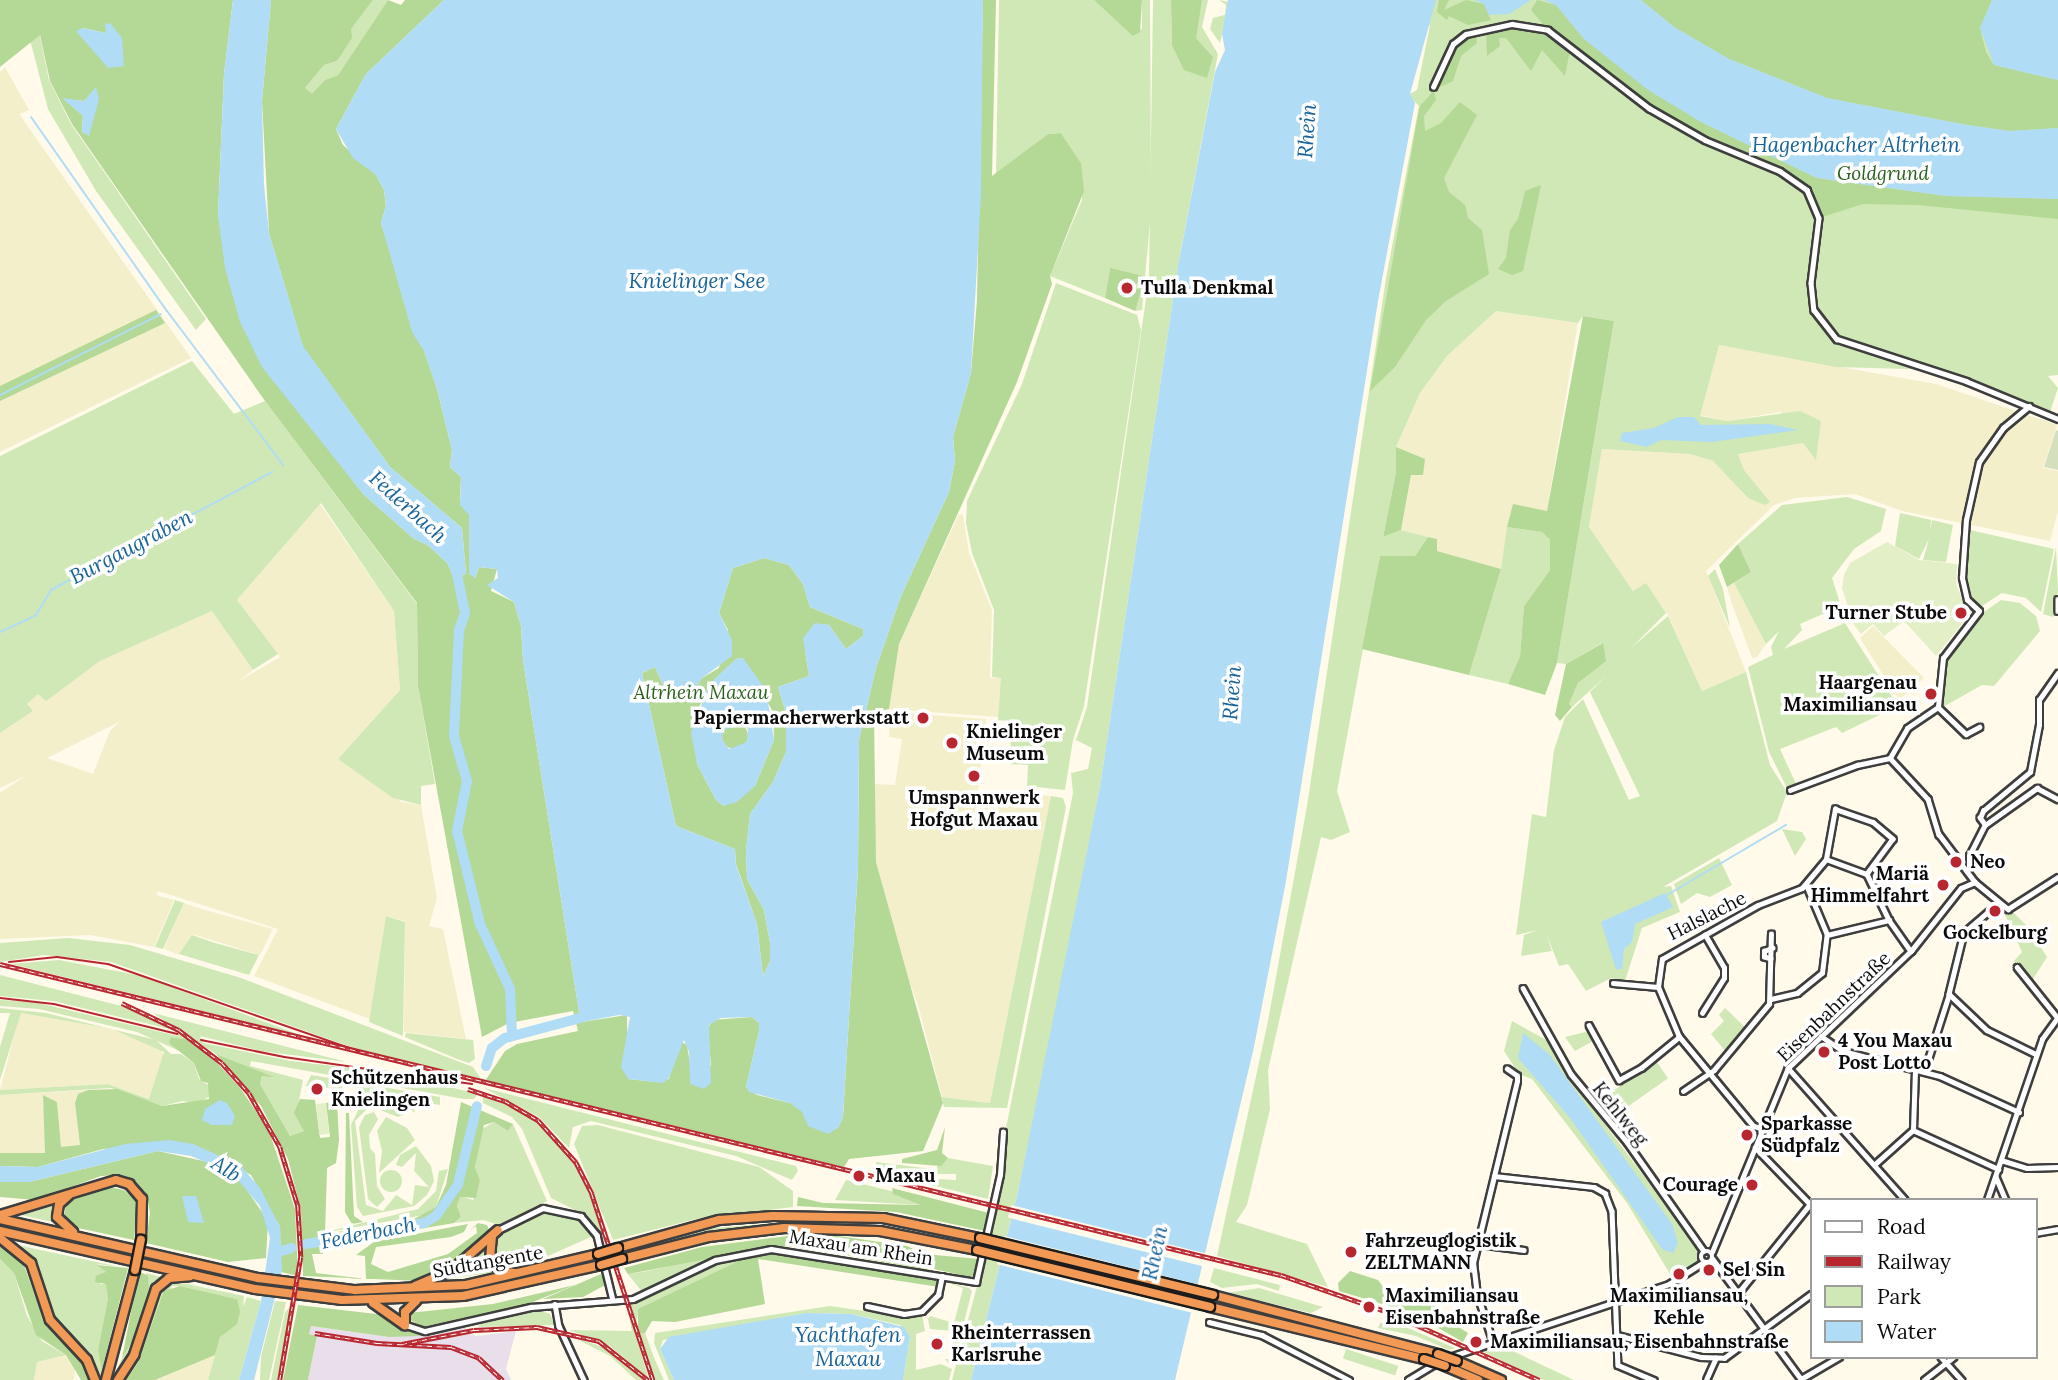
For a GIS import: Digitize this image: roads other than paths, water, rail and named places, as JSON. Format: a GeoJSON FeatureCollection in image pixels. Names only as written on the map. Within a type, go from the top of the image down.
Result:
{"type":"FeatureCollection","features":[{"type":"Feature","properties":{"kind":"highway"},"geometry":{"type":"LineString","coordinates":[[0,1217],[111,1180],[135,1189],[145,1210],[141,1240],[106,1380]]}},
{"type":"Feature","properties":{"kind":"highway"},"geometry":{"type":"LineString","coordinates":[[80,1236],[62,1226],[57,1212],[62,1200],[82,1189]]}},
{"type":"Feature","properties":{"kind":"highway","name":"Südtangente"},"geometry":{"type":"LineString","coordinates":[[0,1217],[258,1278],[285,1283],[394,1291],[466,1285],[530,1273],[719,1220],[773,1216],[883,1218],[981,1238],[1350,1330],[1438,1354],[1501,1380]]}},
{"type":"Feature","properties":{"kind":"highway","name":"Südtangente"},"geometry":{"type":"LineString","coordinates":[[0,1231],[256,1289],[283,1294],[370,1301],[416,1301],[513,1289],[709,1237],[784,1228],[880,1231],[977,1250],[1424,1359],[1478,1380]]}},
{"type":"Feature","properties":{"kind":"highway"},"geometry":{"type":"LineString","coordinates":[[495,1233],[488,1254],[494,1266],[504,1272],[530,1273]]}},
{"type":"Feature","properties":{"kind":"highway"},"geometry":{"type":"LineString","coordinates":[[394,1291],[439,1277],[495,1233]]}},
{"type":"Feature","properties":{"kind":"highway"},"geometry":{"type":"LineString","coordinates":[[0,1238],[31,1263],[50,1321],[87,1360],[95,1380]]}},
{"type":"Feature","properties":{"kind":"highway"},"geometry":{"type":"LineString","coordinates":[[118,1380],[134,1355],[156,1289],[169,1278],[198,1275]]}},
{"type":"Feature","properties":{"kind":"highway"},"geometry":{"type":"LineString","coordinates":[[370,1301],[405,1325]]}},
{"type":"Feature","properties":{"kind":"highway"},"geometry":{"type":"LineString","coordinates":[[405,1325],[405,1312],[416,1301]]}},
{"type":"Feature","properties":{"kind":"street"},"geometry":{"type":"LineString","coordinates":[[1433,87],[1453,44],[1466,34],[1500,24],[1548,30],[1649,108],[1705,140],[1780,171],[1807,190],[1819,218],[1811,282],[1814,310],[1837,339],[2030,406],[2058,419]]}},
{"type":"Feature","properties":{"kind":"street"},"geometry":{"type":"LineString","coordinates":[[1938,707],[1943,658],[1979,611],[1967,600],[1962,578],[1966,520],[1979,462],[2008,422],[2030,406]]}},
{"type":"Feature","properties":{"kind":"street"},"geometry":{"type":"LineString","coordinates":[[2058,599],[2058,611]]}},
{"type":"Feature","properties":{"kind":"street"},"geometry":{"type":"LineString","coordinates":[[1985,825],[1980,818],[1983,811],[2030,772],[2039,725],[2039,700],[2057,672]]}},
{"type":"Feature","properties":{"kind":"street"},"geometry":{"type":"LineString","coordinates":[[1938,707],[1966,734],[1979,727]]}},
{"type":"Feature","properties":{"kind":"street"},"geometry":{"type":"LineString","coordinates":[[1790,790],[1857,765],[1890,758],[1907,728],[1938,707]]}},
{"type":"Feature","properties":{"kind":"street"},"geometry":{"type":"LineString","coordinates":[[1890,758],[1928,799],[1939,834],[1969,869],[1975,882],[1999,903],[2013,908],[2058,877]]}},
{"type":"Feature","properties":{"kind":"street"},"geometry":{"type":"LineString","coordinates":[[1969,869],[1972,850],[1985,825],[2037,788],[2058,799]]}},
{"type":"Feature","properties":{"kind":"street"},"geometry":{"type":"LineString","coordinates":[[1867,874],[1893,842],[1891,836],[1873,822],[1835,809],[1826,859],[1867,874],[1889,920],[1911,951]]}},
{"type":"Feature","properties":{"kind":"street","name":"Halslache"},"geometry":{"type":"LineString","coordinates":[[1658,987],[1664,956],[1807,885],[1826,859]]}},
{"type":"Feature","properties":{"kind":"street","name":"Eisenbahnstraße"},"geometry":{"type":"LineString","coordinates":[[1712,1252],[1788,1068],[1911,951],[1961,888],[1975,882]]}},
{"type":"Feature","properties":{"kind":"street"},"geometry":{"type":"LineString","coordinates":[[1771,999],[1797,993],[1822,973],[1827,935],[1807,885]]}},
{"type":"Feature","properties":{"kind":"street"},"geometry":{"type":"LineString","coordinates":[[1924,1072],[1949,994],[1961,940],[1999,903]]}},
{"type":"Feature","properties":{"kind":"street"},"geometry":{"type":"LineString","coordinates":[[1827,935],[1889,920]]}},
{"type":"Feature","properties":{"kind":"street"},"geometry":{"type":"LineString","coordinates":[[1684,1091],[1710,1073],[1757,1023],[1771,999],[1771,934]]}},
{"type":"Feature","properties":{"kind":"street"},"geometry":{"type":"LineString","coordinates":[[1702,1013],[1724,978],[1724,968],[1705,935]]}},
{"type":"Feature","properties":{"kind":"street"},"geometry":{"type":"LineString","coordinates":[[1988,1198],[2019,1112],[2036,1054],[2058,1017],[2017,967]]}},
{"type":"Feature","properties":{"kind":"street"},"geometry":{"type":"LineString","coordinates":[[1613,983],[1658,987],[1679,1037],[1754,1126],[1762,1129]]}},
{"type":"Feature","properties":{"kind":"street","name":"Kehlweg"},"geometry":{"type":"LineString","coordinates":[[1523,988],[1571,1074],[1627,1142],[1704,1251]]}},
{"type":"Feature","properties":{"kind":"street"},"geometry":{"type":"LineString","coordinates":[[1949,994],[1987,1030],[2036,1054]]}},
{"type":"Feature","properties":{"kind":"street"},"geometry":{"type":"LineString","coordinates":[[1589,1025],[1619,1080],[1642,1069],[1679,1037]]}},
{"type":"Feature","properties":{"kind":"street"},"geometry":{"type":"LineString","coordinates":[[1821,1036],[1843,1051],[1924,1072],[2019,1112]]}},
{"type":"Feature","properties":{"kind":"street"},"geometry":{"type":"LineString","coordinates":[[1788,1068],[1903,1198]]}},
{"type":"Feature","properties":{"kind":"street"},"geometry":{"type":"LineString","coordinates":[[1492,1340],[1477,1295],[1473,1263],[1517,1081],[1507,1069]]}},
{"type":"Feature","properties":{"kind":"street"},"geometry":{"type":"LineString","coordinates":[[1874,1166],[1913,1130],[1915,1070]]}},
{"type":"Feature","properties":{"kind":"street"},"geometry":{"type":"LineString","coordinates":[[1913,1130],[1998,1168]]}},
{"type":"Feature","properties":{"kind":"street","name":"Maxau am Rhein"},"geometry":{"type":"LineString","coordinates":[[405,1325],[425,1331],[555,1304],[613,1300],[652,1292],[734,1254],[771,1249],[976,1282],[1000,1175],[1003,1132]]}},
{"type":"Feature","properties":{"kind":"street"},"geometry":{"type":"LineString","coordinates":[[1755,1147],[1810,1204]]}},
{"type":"Feature","properties":{"kind":"street"},"geometry":{"type":"LineString","coordinates":[[2001,1160],[2027,1168],[2058,1167]]}},
{"type":"Feature","properties":{"kind":"street"},"geometry":{"type":"LineString","coordinates":[[1494,1176],[1594,1187],[1605,1193],[1612,1211],[1620,1367],[1654,1380]]}},
{"type":"Feature","properties":{"kind":"street"},"geometry":{"type":"LineString","coordinates":[[1996,1177],[2005,1198]]}},
{"type":"Feature","properties":{"kind":"street"},"geometry":{"type":"LineString","coordinates":[[1739,1292],[1810,1206]]}},
{"type":"Feature","properties":{"kind":"street"},"geometry":{"type":"LineString","coordinates":[[495,1233],[543,1208],[564,1209],[581,1216],[597,1235],[613,1300]]}},
{"type":"Feature","properties":{"kind":"street"},"geometry":{"type":"LineString","coordinates":[[2037,1233],[2058,1229]]}},
{"type":"Feature","properties":{"kind":"street"},"geometry":{"type":"LineString","coordinates":[[1478,1244],[1524,1250]]}},
{"type":"Feature","properties":{"kind":"street"},"geometry":{"type":"LineString","coordinates":[[1704,1262],[1704,1251],[1712,1252],[1713,1259],[1801,1380],[1836,1359]]}},
{"type":"Feature","properties":{"kind":"street"},"geometry":{"type":"LineString","coordinates":[[1408,1380],[1425,1368],[1492,1340],[1669,1284],[1713,1259]]}},
{"type":"Feature","properties":{"kind":"street"},"geometry":{"type":"LineString","coordinates":[[867,1306],[904,1314],[922,1311],[938,1295],[942,1276]]}},
{"type":"Feature","properties":{"kind":"street"},"geometry":{"type":"LineString","coordinates":[[1617,1335],[1716,1358],[1732,1355],[1810,1295]]}},
{"type":"Feature","properties":{"kind":"street"},"geometry":{"type":"LineString","coordinates":[[555,1304],[558,1322],[584,1380]]}},
{"type":"Feature","properties":{"kind":"street"},"geometry":{"type":"LineString","coordinates":[[1209,1322],[1262,1335],[1349,1380]]}},
{"type":"Feature","properties":{"kind":"street"},"geometry":{"type":"LineString","coordinates":[[1706,1380],[1716,1358]]}},
{"type":"Feature","properties":{"kind":"street"},"geometry":{"type":"LineString","coordinates":[[1943,1359],[1962,1380]]}},
{"type":"Feature","properties":{"kind":"street"},"geometry":{"type":"LineString","coordinates":[[1924,1380],[1951,1359]]}},
{"type":"Feature","properties":{"kind":"water"},"geometry":{"type":"Polygon","coordinates":[[[233,0],[271,0],[262,101],[264,185],[269,233],[303,346],[390,467],[462,528],[466,574],[453,577],[448,564],[429,546],[413,538],[363,494],[262,367],[240,322],[225,268],[218,216],[224,74],[233,0]]]}},
{"type":"Feature","properties":{"kind":"water","name":"Knielinger See"},"geometry":{"type":"Polygon","coordinates":[[[444,0],[983,0],[981,194],[971,373],[953,437],[955,461],[949,492],[901,596],[876,668],[859,740],[858,868],[843,1117],[838,1128],[828,1134],[808,1126],[802,1112],[790,1103],[749,1092],[746,1087],[759,1031],[759,1023],[752,1017],[721,1018],[709,1025],[711,1083],[704,1089],[690,1084],[689,1052],[684,1040],[669,1078],[663,1083],[628,1079],[621,1067],[630,1017],[619,1015],[582,1022],[580,1018],[523,660],[521,626],[514,602],[487,585],[498,578],[497,569],[479,567],[475,578],[469,574],[469,515],[460,505],[461,477],[450,467],[452,450],[437,389],[424,351],[412,332],[381,223],[386,206],[384,190],[376,175],[353,158],[336,129],[366,74],[444,0]],[[764,558],[733,568],[719,613],[732,640],[732,656],[702,678],[692,694],[667,694],[655,667],[642,673],[676,826],[735,849],[736,865],[757,924],[763,976],[770,961],[770,943],[764,910],[747,879],[746,851],[750,814],[773,782],[786,752],[786,713],[778,687],[809,676],[803,638],[815,623],[829,625],[846,649],[863,636],[863,629],[810,607],[803,584],[789,565],[764,558]]]}},
{"type":"Feature","properties":{"kind":"water","name":"Rhein"},"geometry":{"type":"Polygon","coordinates":[[[1228,0],[1436,0],[1410,94],[1415,103],[1378,301],[1286,881],[1254,1047],[1175,1380],[971,1380],[1018,1192],[1100,787],[1178,266],[1215,72],[1225,50],[1222,34],[1228,0]]]}},
{"type":"Feature","properties":{"kind":"water"},"geometry":{"type":"Polygon","coordinates":[[[1474,0],[1531,0],[1509,14],[1489,15],[1484,4],[1474,0]]]}},
{"type":"Feature","properties":{"kind":"water","name":"Hagenbacher Altrhein"},"geometry":{"type":"Polygon","coordinates":[[[1544,0],[1641,0],[1674,27],[1729,59],[1827,98],[2010,131],[2058,128],[2058,199],[1946,196],[1817,178],[1701,122],[1648,90],[1584,39],[1556,5],[1544,0]]]}},
{"type":"Feature","properties":{"kind":"water"},"geometry":{"type":"Polygon","coordinates":[[[1992,0],[2058,0],[2058,80],[1994,65],[1980,28],[1992,0]]]}},
{"type":"Feature","properties":{"kind":"water"},"geometry":{"type":"Polygon","coordinates":[[[105,23],[111,24],[122,38],[124,66],[108,68],[76,31],[83,28],[106,33],[105,23]]]}},
{"type":"Feature","properties":{"kind":"water"},"geometry":{"type":"Polygon","coordinates":[[[96,87],[99,99],[89,136],[82,132],[83,116],[62,98],[84,101],[96,87]]]}},
{"type":"Feature","properties":{"kind":"water"},"geometry":{"type":"Polygon","coordinates":[[[1678,417],[1694,417],[1701,425],[1770,424],[1798,430],[1712,442],[1661,440],[1647,447],[1620,441],[1622,433],[1654,428],[1678,417]]]}},
{"type":"Feature","properties":{"kind":"water"},"geometry":{"type":"Polygon","coordinates":[[[743,658],[766,690],[774,740],[755,786],[737,802],[724,806],[716,800],[697,764],[691,733],[709,685],[736,659],[743,658]],[[742,725],[723,730],[722,739],[729,749],[747,742],[748,729],[742,725]]]}},
{"type":"Feature","properties":{"kind":"water"},"geometry":{"type":"Polygon","coordinates":[[[1665,893],[1673,907],[1635,924],[1632,942],[1624,949],[1622,969],[1616,969],[1601,922],[1665,893]]]}},
{"type":"Feature","properties":{"kind":"water"},"geometry":{"type":"Polygon","coordinates":[[[1523,1033],[1549,1054],[1672,1224],[1678,1243],[1673,1253],[1662,1249],[1570,1118],[1518,1058],[1523,1033]]]}},
{"type":"Feature","properties":{"kind":"water"},"geometry":{"type":"Polygon","coordinates":[[[220,1100],[227,1103],[235,1116],[232,1125],[212,1125],[202,1120],[205,1109],[220,1100]]]}},
{"type":"Feature","properties":{"kind":"water","name":"Alb"},"geometry":{"type":"Polygon","coordinates":[[[170,1140],[193,1144],[240,1165],[260,1188],[280,1227],[282,1270],[254,1380],[239,1380],[261,1301],[270,1238],[260,1206],[233,1174],[191,1156],[158,1151],[29,1182],[0,1182],[0,1166],[38,1167],[125,1144],[170,1140]]]}},
{"type":"Feature","properties":{"kind":"water"},"geometry":{"type":"Polygon","coordinates":[[[182,1196],[196,1196],[204,1223],[188,1222],[182,1196]]]}},
{"type":"Feature","properties":{"kind":"water","name":"Yachthafen Maxau"},"geometry":{"type":"Polygon","coordinates":[[[806,1313],[851,1314],[904,1327],[910,1337],[903,1380],[674,1380],[660,1349],[669,1337],[806,1313]]]}},
{"type":"Feature","properties":{"kind":"waterway"},"geometry":{"type":"LineString","coordinates":[[31,117],[167,311],[283,465]]}},
{"type":"Feature","properties":{"kind":"waterway"},"geometry":{"type":"LineString","coordinates":[[0,395],[161,314]]}},
{"type":"Feature","properties":{"kind":"waterway","name":"Burgaugraben"},"geometry":{"type":"LineString","coordinates":[[0,632],[36,615],[51,590],[272,472]]}},
{"type":"Feature","properties":{"kind":"waterway","name":"Federbach"},"geometry":{"type":"LineString","coordinates":[[455,564],[465,613],[459,630],[454,736],[467,781],[457,831],[480,924],[510,989],[512,1035]]}},
{"type":"Feature","properties":{"kind":"waterway"},"geometry":{"type":"LineString","coordinates":[[1667,895],[1786,825]]}},
{"type":"Feature","properties":{"kind":"waterway"},"geometry":{"type":"LineString","coordinates":[[486,1066],[492,1048],[505,1038],[580,1018]]}},
{"type":"Feature","properties":{"kind":"waterway","name":"Federbach"},"geometry":{"type":"LineString","coordinates":[[306,1244],[424,1223],[436,1216],[458,1184],[477,1106]]}},
{"type":"Feature","properties":{"kind":"waterway","name":"Federbach"},"geometry":{"type":"LineString","coordinates":[[278,1252],[291,1248]]}},
{"type":"Feature","properties":{"kind":"tram line"},"geometry":{"type":"LineString","coordinates":[[9,962],[57,957],[108,964],[363,1053]]}},
{"type":"Feature","properties":{"kind":"tram line"},"geometry":{"type":"LineString","coordinates":[[0,998],[54,1004],[177,1034]]}},
{"type":"Feature","properties":{"kind":"tram line"},"geometry":{"type":"LineString","coordinates":[[201,1040],[284,1057],[472,1084]]}},
{"type":"Feature","properties":{"kind":"railway"},"geometry":{"type":"LineString","coordinates":[[0,964],[1281,1275],[1388,1312],[1539,1380]]}},
{"type":"Feature","properties":{"kind":"railway"},"geometry":{"type":"LineString","coordinates":[[122,1003],[179,1030],[222,1063],[249,1093],[280,1147],[298,1206],[301,1257],[280,1380]]}},
{"type":"Feature","properties":{"kind":"railway"},"geometry":{"type":"LineString","coordinates":[[468,1089],[505,1101],[538,1120],[576,1162],[592,1194],[653,1380]]}},
{"type":"Feature","properties":{"kind":"railway"},"geometry":{"type":"LineString","coordinates":[[402,1344],[474,1330],[537,1327],[599,1341],[648,1380]]}},
{"type":"Feature","properties":{"kind":"railway"},"geometry":{"type":"LineString","coordinates":[[315,1333],[377,1343],[451,1347],[479,1358],[503,1380]]}},
{"type":"Feature","properties":{"kind":"place","name":"Tulla Denkmal"},"geometry":{"type":"Point","coordinates":[1127,288]}},
{"type":"Feature","properties":{"kind":"place","name":"Turner Stube"},"geometry":{"type":"Point","coordinates":[1961,613]}},
{"type":"Feature","properties":{"kind":"place","name":"Haargenau Maximiliansau"},"geometry":{"type":"Point","coordinates":[1931,694]}},
{"type":"Feature","properties":{"kind":"place","name":"Papiermacherwerkstatt"},"geometry":{"type":"Point","coordinates":[923,718]}},
{"type":"Feature","properties":{"kind":"place","name":"Knielinger Museum"},"geometry":{"type":"Point","coordinates":[952,743]}},
{"type":"Feature","properties":{"kind":"place","name":"Umspannwerk Hofgut Maxau"},"geometry":{"type":"Point","coordinates":[974,776]}},
{"type":"Feature","properties":{"kind":"place","name":"Neo"},"geometry":{"type":"Point","coordinates":[1956,862]}},
{"type":"Feature","properties":{"kind":"place","name":"Mariä Himmelfahrt"},"geometry":{"type":"Point","coordinates":[1943,885]}},
{"type":"Feature","properties":{"kind":"place","name":"Gockelburg"},"geometry":{"type":"Point","coordinates":[1995,911]}},
{"type":"Feature","properties":{"kind":"place","name":"4 You Maxau Post Lotto"},"geometry":{"type":"Point","coordinates":[1824,1052]}},
{"type":"Feature","properties":{"kind":"place","name":"Schützenhaus Knielingen"},"geometry":{"type":"Point","coordinates":[317,1089]}},
{"type":"Feature","properties":{"kind":"place","name":"Sparkasse Südpfalz"},"geometry":{"type":"Point","coordinates":[1747,1135]}},
{"type":"Feature","properties":{"kind":"place","name":"Maxau"},"geometry":{"type":"Point","coordinates":[859,1176]}},
{"type":"Feature","properties":{"kind":"place","name":"Courage"},"geometry":{"type":"Point","coordinates":[1752,1185]}},
{"type":"Feature","properties":{"kind":"place","name":"Fahrzeuglogistik ZELTMANN"},"geometry":{"type":"Point","coordinates":[1351,1252]}},
{"type":"Feature","properties":{"kind":"place","name":"Sel Sin"},"geometry":{"type":"Point","coordinates":[1709,1270]}},
{"type":"Feature","properties":{"kind":"place","name":"Maximiliansau, Kehle"},"geometry":{"type":"Point","coordinates":[1679,1274]}},
{"type":"Feature","properties":{"kind":"place","name":"Maximiliansau Eisenbahnstraße"},"geometry":{"type":"Point","coordinates":[1369,1307]}},
{"type":"Feature","properties":{"kind":"place","name":"Maximiliansau, Eisenbahnstraße"},"geometry":{"type":"Point","coordinates":[1476,1342]}},
{"type":"Feature","properties":{"kind":"place","name":"Rheinterrassen Karlsruhe"},"geometry":{"type":"Point","coordinates":[937,1344]}},
{"type":"Feature","properties":{"kind":"park label","name":"Goldgrund"},"geometry":{"type":"Point","coordinates":[1883,174]}},
{"type":"Feature","properties":{"kind":"park label","name":"Altrhein Maxau"},"geometry":{"type":"Point","coordinates":[701,693]}}]}
